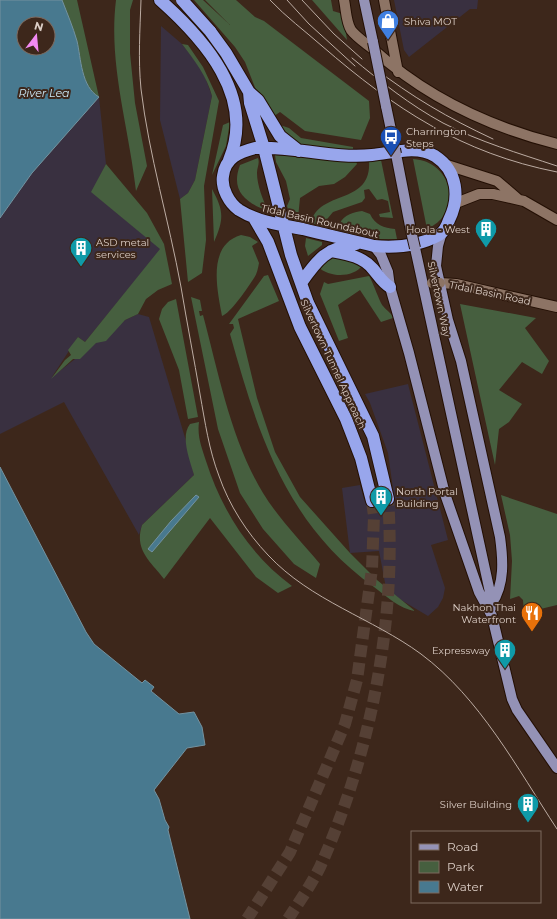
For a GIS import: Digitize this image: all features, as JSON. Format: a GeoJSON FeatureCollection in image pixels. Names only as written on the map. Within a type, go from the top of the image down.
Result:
{"type":"FeatureCollection","features":[{"type":"Feature","properties":{"kind":"highway","name":"Tidal Basin Roundabout"},"geometry":{"type":"LineString","coordinates":[[160,0],[190,27],[202,43],[225,78],[234,99],[236,110],[236,135],[222,178],[225,192],[238,209],[254,218],[374,246],[393,248],[408,246],[430,239],[442,232]]}},
{"type":"Feature","properties":{"kind":"highway"},"geometry":{"type":"LineString","coordinates":[[182,0],[220,44],[249,92],[258,100],[280,136],[300,151]]}},
{"type":"Feature","properties":{"kind":"highway","name":"Silvertown Tunnel Approach"},"geometry":{"type":"LineString","coordinates":[[249,92],[250,103],[264,148],[284,226],[301,283],[322,332],[373,436],[388,499]]}},
{"type":"Feature","properties":{"kind":"highway"},"geometry":{"type":"LineString","coordinates":[[229,160],[244,151],[264,148],[348,156],[415,150],[428,153],[444,164],[454,182],[456,203],[450,219],[442,232]]}},
{"type":"Feature","properties":{"kind":"highway","name":"Silvertown Tunnel Approach"},"geometry":{"type":"LineString","coordinates":[[254,218],[268,242],[303,332],[346,419],[362,458],[372,501]]}},
{"type":"Feature","properties":{"kind":"highway"},"geometry":{"type":"LineString","coordinates":[[301,283],[322,256],[345,245],[362,243]]}},
{"type":"Feature","properties":{"kind":"highway"},"geometry":{"type":"LineString","coordinates":[[331,251],[353,255],[363,260],[373,269],[382,282],[390,288]]}},
{"type":"Feature","properties":{"kind":"main road","name":"Silvertown Way"},"geometry":{"type":"LineString","coordinates":[[364,0],[492,603],[492,616],[512,698],[517,710],[557,768]]}},
{"type":"Feature","properties":{"kind":"main road","name":"Silvertown Way"},"geometry":{"type":"LineString","coordinates":[[442,232],[438,246],[436,266],[448,320],[460,361],[500,537],[502,554],[501,584],[498,595],[492,603]]}},
{"type":"Feature","properties":{"kind":"main road","name":"Silvertown Way"},"geometry":{"type":"LineString","coordinates":[[374,246],[381,255],[385,266],[445,494],[479,592],[492,616]]}},
{"type":"Feature","properties":{"kind":"street"},"geometry":{"type":"LineString","coordinates":[[344,0],[352,30],[398,72],[424,89],[455,106],[517,133],[557,144]]}},
{"type":"Feature","properties":{"kind":"street"},"geometry":{"type":"LineString","coordinates":[[384,0],[398,72]]}},
{"type":"Feature","properties":{"kind":"street"},"geometry":{"type":"LineString","coordinates":[[444,164],[497,181],[518,199]]}},
{"type":"Feature","properties":{"kind":"street"},"geometry":{"type":"LineString","coordinates":[[456,203],[485,193],[518,199],[538,208],[557,220]]}},
{"type":"Feature","properties":{"kind":"street","name":"Tidal Basin Road"},"geometry":{"type":"LineString","coordinates":[[423,283],[450,283],[557,307]]}},
{"type":"Feature","properties":{"kind":"shaded area"},"geometry":{"type":"Polygon","coordinates":[[[394,0],[478,0],[477,9],[470,9],[409,57],[404,50],[394,0]]]}},
{"type":"Feature","properties":{"kind":"shaded area"},"geometry":{"type":"Polygon","coordinates":[[[161,26],[182,44],[198,64],[204,74],[212,96],[195,180],[188,193],[180,199],[160,120],[161,26]]]}},
{"type":"Feature","properties":{"kind":"shaded area"},"geometry":{"type":"Polygon","coordinates":[[[99,97],[106,164],[92,192],[161,249],[85,342],[78,337],[52,377],[125,320],[138,314],[149,317],[186,441],[194,475],[142,525],[139,535],[64,402],[0,434],[0,218],[32,173],[99,97]]]}},
{"type":"Feature","properties":{"kind":"shaded area"},"geometry":{"type":"Polygon","coordinates":[[[408,384],[448,540],[431,545],[445,588],[443,598],[438,607],[428,616],[396,597],[386,588],[379,551],[350,553],[342,488],[360,485],[364,499],[368,501],[375,500],[378,495],[392,498],[394,496],[388,453],[370,403],[365,394],[408,384]]]}},
{"type":"Feature","properties":{"kind":"green space"},"geometry":{"type":"Polygon","coordinates":[[[28,0],[77,0],[99,97],[32,173],[64,105],[54,56],[56,56],[56,16],[41,16],[28,0]]]}},
{"type":"Feature","properties":{"kind":"green space"},"geometry":{"type":"Polygon","coordinates":[[[116,0],[133,0],[130,10],[130,53],[135,103],[147,166],[136,191],[117,72],[114,24],[116,0]]]}},
{"type":"Feature","properties":{"kind":"green space"},"geometry":{"type":"Polygon","coordinates":[[[194,0],[203,0],[230,25],[205,0],[236,0],[255,17],[264,21],[369,101],[370,118],[361,140],[305,131],[280,112],[271,118],[258,95],[245,62],[235,47],[194,0]]]}},
{"type":"Feature","properties":{"kind":"green space"},"geometry":{"type":"Polygon","coordinates":[[[312,0],[331,0],[333,11],[343,14],[347,40],[312,0]]]}},
{"type":"Feature","properties":{"kind":"green space"},"geometry":{"type":"Polygon","coordinates":[[[182,44],[188,45],[203,67],[219,101],[204,186],[206,240],[202,273],[188,282],[180,199],[188,193],[195,180],[212,96],[203,75],[182,44]]]}},
{"type":"Feature","properties":{"kind":"green space"},"geometry":{"type":"Polygon","coordinates":[[[230,122],[226,146],[212,175],[223,125],[230,122]]]}},
{"type":"Feature","properties":{"kind":"green space"},"geometry":{"type":"Polygon","coordinates":[[[277,124],[289,128],[301,138],[353,147],[353,151],[303,146],[293,141],[277,124]]]}},
{"type":"Feature","properties":{"kind":"green space"},"geometry":{"type":"Polygon","coordinates":[[[275,155],[356,161],[357,164],[345,177],[334,184],[319,186],[300,198],[298,218],[290,216],[287,206],[290,199],[286,181],[276,162],[275,155]]]}},
{"type":"Feature","properties":{"kind":"green space"},"geometry":{"type":"Polygon","coordinates":[[[258,158],[258,182],[268,211],[247,200],[242,195],[237,182],[237,174],[240,165],[258,158]]]}},
{"type":"Feature","properties":{"kind":"green space"},"geometry":{"type":"Polygon","coordinates":[[[413,159],[426,162],[437,168],[445,178],[449,188],[450,200],[446,211],[439,221],[427,229],[413,159]]]}},
{"type":"Feature","properties":{"kind":"green space"},"geometry":{"type":"Polygon","coordinates":[[[381,160],[393,218],[380,217],[379,214],[390,212],[388,201],[382,199],[377,200],[369,189],[364,190],[365,198],[362,202],[333,212],[323,224],[319,225],[311,223],[316,212],[324,205],[354,191],[362,185],[368,175],[369,161],[381,160]]]}},
{"type":"Feature","properties":{"kind":"green space"},"geometry":{"type":"Polygon","coordinates":[[[106,164],[147,213],[164,244],[172,284],[158,290],[146,299],[138,314],[125,320],[106,341],[96,343],[80,359],[73,359],[51,379],[65,360],[71,355],[68,350],[78,337],[85,342],[160,249],[91,192],[106,164]]]}},
{"type":"Feature","properties":{"kind":"green space"},"geometry":{"type":"Polygon","coordinates":[[[212,189],[221,209],[220,227],[214,242],[212,189]]]}},
{"type":"Feature","properties":{"kind":"green space"},"geometry":{"type":"Polygon","coordinates":[[[362,211],[370,214],[374,221],[380,225],[395,229],[397,239],[380,239],[344,230],[340,223],[344,218],[352,213],[362,211]]]}},
{"type":"Feature","properties":{"kind":"green space"},"geometry":{"type":"Polygon","coordinates":[[[241,235],[250,237],[258,242],[252,246],[259,263],[258,269],[255,276],[239,299],[230,310],[222,316],[217,281],[219,258],[223,248],[230,240],[241,235]]]}},
{"type":"Feature","properties":{"kind":"green space"},"geometry":{"type":"Polygon","coordinates":[[[306,238],[322,242],[322,245],[308,256],[305,246],[306,238]]]}},
{"type":"Feature","properties":{"kind":"green space"},"geometry":{"type":"Polygon","coordinates":[[[341,255],[363,265],[353,272],[341,275],[335,275],[323,271],[318,267],[332,257],[341,255]]]}},
{"type":"Feature","properties":{"kind":"green space"},"geometry":{"type":"Polygon","coordinates":[[[268,275],[279,301],[238,319],[257,398],[275,452],[300,497],[350,553],[377,580],[415,611],[404,608],[388,598],[344,562],[318,535],[297,506],[265,441],[252,407],[230,334],[234,328],[233,324],[229,324],[264,276],[268,275]]]}},
{"type":"Feature","properties":{"kind":"green space"},"geometry":{"type":"Polygon","coordinates":[[[369,276],[384,308],[393,318],[381,322],[360,290],[338,305],[348,338],[339,341],[320,294],[324,282],[328,284],[369,276]]]}},
{"type":"Feature","properties":{"kind":"green space"},"geometry":{"type":"Polygon","coordinates":[[[191,297],[200,300],[202,311],[199,311],[200,316],[203,315],[227,407],[242,451],[252,473],[269,503],[320,564],[316,578],[294,564],[263,529],[240,493],[218,429],[191,297]]]}},
{"type":"Feature","properties":{"kind":"green space"},"geometry":{"type":"Polygon","coordinates":[[[176,299],[198,417],[188,419],[179,370],[159,319],[162,309],[168,302],[176,299]]]}},
{"type":"Feature","properties":{"kind":"green space"},"geometry":{"type":"Polygon","coordinates":[[[460,304],[536,318],[525,328],[549,361],[542,374],[522,362],[499,390],[522,404],[509,422],[499,429],[495,465],[460,304]]]}},
{"type":"Feature","properties":{"kind":"green space"},"geometry":{"type":"Polygon","coordinates":[[[199,422],[199,438],[206,461],[220,497],[229,514],[239,531],[263,560],[292,586],[278,593],[256,577],[210,518],[164,579],[145,555],[140,541],[142,525],[194,475],[188,456],[186,435],[190,424],[199,422]]]}},
{"type":"Feature","properties":{"kind":"green space"},"geometry":{"type":"Polygon","coordinates":[[[501,495],[557,514],[557,605],[524,613],[523,600],[519,596],[510,599],[512,561],[510,535],[501,495]]]}},
{"type":"Feature","properties":{"kind":"water","name":"River Lea"},"geometry":{"type":"Polygon","coordinates":[[[0,0],[62,0],[77,41],[85,79],[93,92],[99,97],[32,173],[0,218],[0,0]]]}},
{"type":"Feature","properties":{"kind":"water"},"geometry":{"type":"Polygon","coordinates":[[[0,467],[86,632],[94,644],[142,683],[145,680],[154,687],[151,691],[179,714],[194,712],[202,727],[205,745],[187,748],[154,790],[159,799],[165,820],[169,827],[168,830],[190,919],[0,919],[0,467]]]}},
{"type":"Feature","properties":{"kind":"water"},"geometry":{"type":"Polygon","coordinates":[[[196,495],[199,497],[152,552],[148,549],[171,521],[196,495]]]}},
{"type":"Feature","properties":{"kind":"tunnel"},"geometry":{"type":"LineString","coordinates":[[288,919],[320,867],[338,824],[353,780],[366,734],[384,640],[390,545],[388,499]]}},
{"type":"Feature","properties":{"kind":"tunnel"},"geometry":{"type":"LineString","coordinates":[[247,919],[290,852],[345,724],[357,680],[372,569],[374,516],[372,501]]}},
{"type":"Feature","properties":{"kind":"tram line"},"geometry":{"type":"LineString","coordinates":[[141,0],[141,89],[149,139],[181,287],[208,436],[223,487],[233,508],[253,537],[268,555],[285,571],[322,597],[402,641],[421,654],[462,691],[512,758],[557,829]]}},
{"type":"Feature","properties":{"kind":"tram line"},"geometry":{"type":"LineString","coordinates":[[270,0],[349,69],[403,109],[431,126],[490,153],[522,164],[557,172]]}},
{"type":"Feature","properties":{"kind":"tram line"},"geometry":{"type":"LineString","coordinates":[[287,0],[309,24],[355,66]]}},
{"type":"Feature","properties":{"kind":"tram line"},"geometry":{"type":"LineString","coordinates":[[302,0],[334,34],[362,59]]}},
{"type":"Feature","properties":{"kind":"tram line"},"geometry":{"type":"LineString","coordinates":[[352,58],[396,93],[443,123],[485,142],[557,166]]}},
{"type":"Feature","properties":{"kind":"tram line"},"geometry":{"type":"LineString","coordinates":[[373,67],[402,88],[431,106],[493,139]]}},
{"type":"Feature","properties":{"kind":"place","name":"Shiva MOT"},"geometry":{"type":"Point","coordinates":[388,40]}},
{"type":"Feature","properties":{"kind":"place","name":"Charrington Steps"},"geometry":{"type":"Point","coordinates":[391,156]}},
{"type":"Feature","properties":{"kind":"place","name":"Hoola - West"},"geometry":{"type":"Point","coordinates":[486,248]}},
{"type":"Feature","properties":{"kind":"place","name":"ASD metal services"},"geometry":{"type":"Point","coordinates":[81,268]}},
{"type":"Feature","properties":{"kind":"place","name":"North Portal Building"},"geometry":{"type":"Point","coordinates":[381,516]}},
{"type":"Feature","properties":{"kind":"place","name":"Nakhon Thai Waterfront"},"geometry":{"type":"Point","coordinates":[532,632]}},
{"type":"Feature","properties":{"kind":"place","name":"Expressway"},"geometry":{"type":"Point","coordinates":[505,670]}},
{"type":"Feature","properties":{"kind":"place","name":"Silver Building"},"geometry":{"type":"Point","coordinates":[528,824]}}]}
